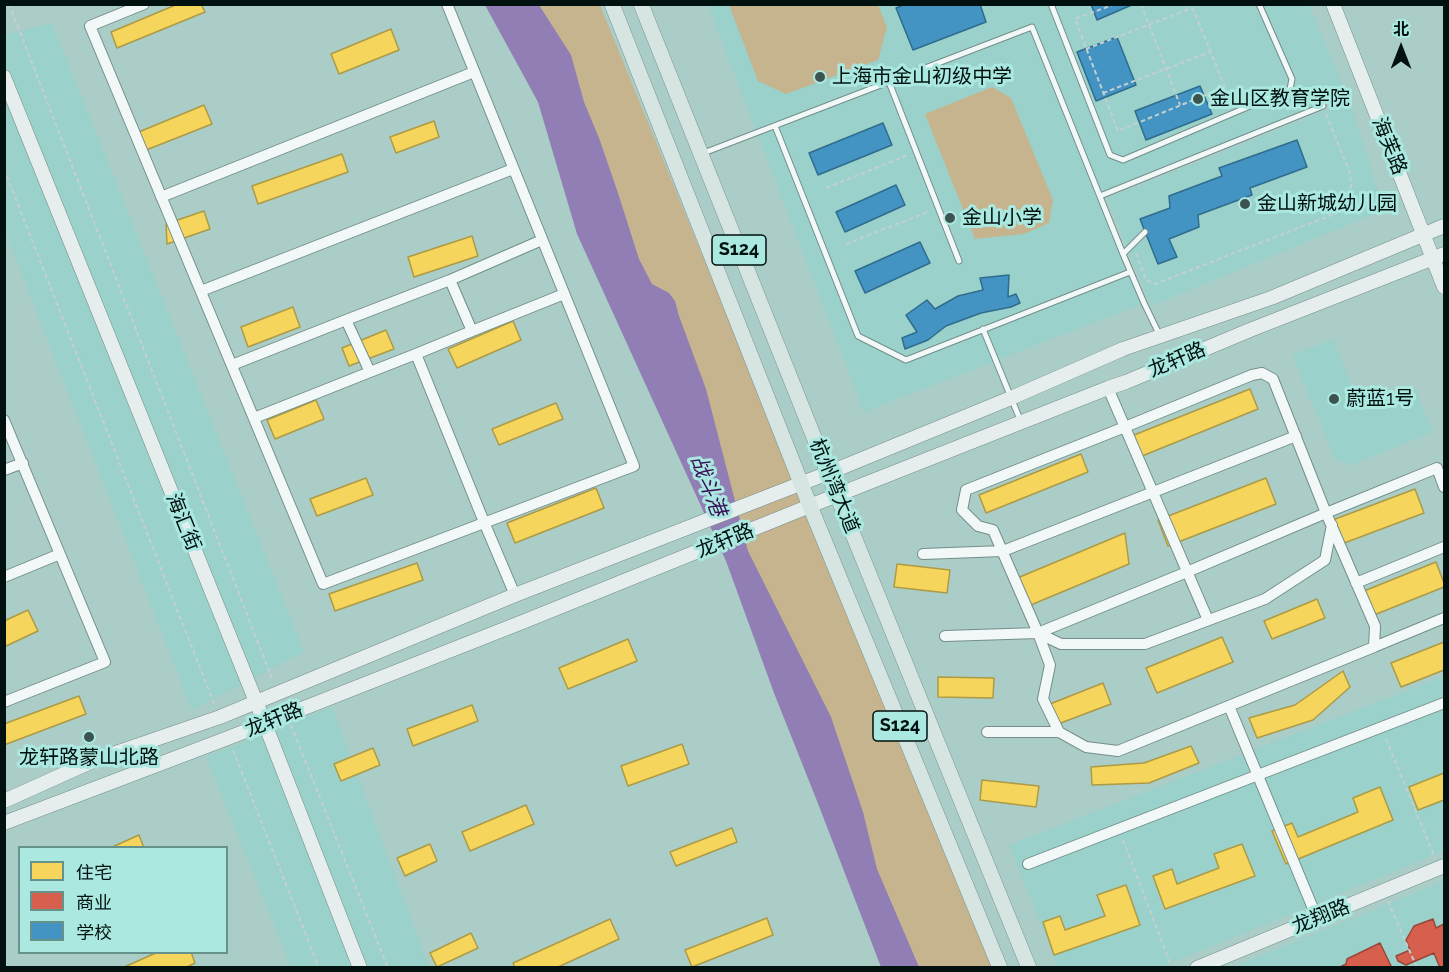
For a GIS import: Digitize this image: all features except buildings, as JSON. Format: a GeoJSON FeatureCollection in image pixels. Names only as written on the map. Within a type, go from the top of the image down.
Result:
{"type":"FeatureCollection","features":[{"type":"Feature","properties":{"kind":"main road","name":"杭州湾大道"},"geometry":{"type":"LineString","coordinates":[[612,4],[810,506],[1000,968]]}},
{"type":"Feature","properties":{"kind":"main road","name":"杭州湾大道"},"geometry":{"type":"LineString","coordinates":[[641,4],[1029,968]]}},
{"type":"Feature","properties":{"kind":"street"},"geometry":{"type":"LineString","coordinates":[[144,4],[90,26],[323,584],[634,466],[447,4]]}},
{"type":"Feature","properties":{"kind":"street","name":"海芙路"},"geometry":{"type":"LineString","coordinates":[[1333,4],[1423,234],[1438,256],[1444,287]]}},
{"type":"Feature","properties":{"kind":"street"},"geometry":{"type":"LineString","coordinates":[[161,197],[474,72]]}},
{"type":"Feature","properties":{"kind":"street","name":"海汇街"},"geometry":{"type":"LineString","coordinates":[[4,77],[265,724],[360,968]]}},
{"type":"Feature","properties":{"kind":"street"},"geometry":{"type":"LineString","coordinates":[[201,291],[513,169]]}},
{"type":"Feature","properties":{"kind":"street"},"geometry":{"type":"LineString","coordinates":[[4,801],[95,760],[256,703],[515,595],[828,473],[1123,349],[1271,297],[1444,226]]}},
{"type":"Feature","properties":{"kind":"street"},"geometry":{"type":"LineString","coordinates":[[232,365],[450,280],[542,240]]}},
{"type":"Feature","properties":{"kind":"street","name":"龙轩路"},"geometry":{"type":"LineString","coordinates":[[4,823],[265,724],[1438,256]]}},
{"type":"Feature","properties":{"kind":"street"},"geometry":{"type":"LineString","coordinates":[[450,280],[472,331]]}},
{"type":"Feature","properties":{"kind":"street"},"geometry":{"type":"LineString","coordinates":[[254,417],[564,294]]}},
{"type":"Feature","properties":{"kind":"street"},"geometry":{"type":"LineString","coordinates":[[346,320],[370,372]]}},
{"type":"Feature","properties":{"kind":"street"},"geometry":{"type":"LineString","coordinates":[[416,354],[515,595]]}},
{"type":"Feature","properties":{"kind":"street"},"geometry":{"type":"LineString","coordinates":[[1059,732],[1043,699],[1050,665],[1038,633],[993,530],[978,526],[962,510],[966,490],[1262,372],[1273,379],[1326,513],[1375,626],[1374,647]]}},
{"type":"Feature","properties":{"kind":"street"},"geometry":{"type":"LineString","coordinates":[[1108,388],[1208,620]]}},
{"type":"Feature","properties":{"kind":"street"},"geometry":{"type":"LineString","coordinates":[[4,420],[105,662],[4,702]]}},
{"type":"Feature","properties":{"kind":"street"},"geometry":{"type":"LineString","coordinates":[[923,554],[1003,551],[1296,436]]}},
{"type":"Feature","properties":{"kind":"street"},"geometry":{"type":"LineString","coordinates":[[4,470],[22,463]]}},
{"type":"Feature","properties":{"kind":"street"},"geometry":{"type":"LineString","coordinates":[[945,636],[1038,633],[1437,468],[1444,487]]}},
{"type":"Feature","properties":{"kind":"street"},"geometry":{"type":"LineString","coordinates":[[1038,633],[1061,644],[1145,644],[1265,599],[1325,560],[1332,525]]}},
{"type":"Feature","properties":{"kind":"street"},"geometry":{"type":"LineString","coordinates":[[1356,583],[1444,547]]}},
{"type":"Feature","properties":{"kind":"street"},"geometry":{"type":"LineString","coordinates":[[4,577],[60,554]]}},
{"type":"Feature","properties":{"kind":"street"},"geometry":{"type":"LineString","coordinates":[[987,732],[1059,732],[1086,747],[1118,750],[1444,618]]}},
{"type":"Feature","properties":{"kind":"street"},"geometry":{"type":"LineString","coordinates":[[1028,864],[1444,703]]}},
{"type":"Feature","properties":{"kind":"street"},"geometry":{"type":"LineString","coordinates":[[1229,705],[1317,918]]}},
{"type":"Feature","properties":{"kind":"street","name":"龙翔路"},"geometry":{"type":"LineString","coordinates":[[1197,968],[1442,867]]}},
{"type":"Feature","properties":{"kind":"lane"},"geometry":{"type":"LineString","coordinates":[[1052,4],[1110,155],[1123,160],[1290,89],[1292,79],[1261,5]]}},
{"type":"Feature","properties":{"kind":"lane"},"geometry":{"type":"LineString","coordinates":[[701,154],[1032,27],[1130,272],[1160,336]]}},
{"type":"Feature","properties":{"kind":"lane"},"geometry":{"type":"LineString","coordinates":[[889,82],[960,261]]}},
{"type":"Feature","properties":{"kind":"lane"},"geometry":{"type":"LineString","coordinates":[[1100,196],[1323,106]]}},
{"type":"Feature","properties":{"kind":"lane"},"geometry":{"type":"LineString","coordinates":[[775,126],[858,336],[906,360],[1130,272]]}},
{"type":"Feature","properties":{"kind":"lane"},"geometry":{"type":"LineString","coordinates":[[1123,255],[1145,232]]}},
{"type":"Feature","properties":{"kind":"lane"},"geometry":{"type":"LineString","coordinates":[[983,330],[1021,423]]}},
{"type":"Feature","properties":{"kind":"path"},"geometry":{"type":"LineString","coordinates":[[9,4],[278,693]]}},
{"type":"Feature","properties":{"kind":"path"},"geometry":{"type":"LineString","coordinates":[[1086,49],[1192,6],[1225,87],[1118,131],[1086,49],[1075,19],[1115,4]]}},
{"type":"Feature","properties":{"kind":"path"},"geometry":{"type":"LineString","coordinates":[[1140,4],[1180,105]]}},
{"type":"Feature","properties":{"kind":"path"},"geometry":{"type":"LineString","coordinates":[[1103,93],[1210,52]]}},
{"type":"Feature","properties":{"kind":"path"},"geometry":{"type":"LineString","coordinates":[[1133,245],[1146,280],[1155,284],[1337,213],[1348,200],[1351,186],[1350,173],[1323,106]]}},
{"type":"Feature","properties":{"kind":"path"},"geometry":{"type":"LineString","coordinates":[[826,188],[917,152]]}},
{"type":"Feature","properties":{"kind":"path"},"geometry":{"type":"LineString","coordinates":[[4,169],[220,717]]}},
{"type":"Feature","properties":{"kind":"path"},"geometry":{"type":"LineString","coordinates":[[846,244],[939,207]]}},
{"type":"Feature","properties":{"kind":"path"},"geometry":{"type":"LineString","coordinates":[[287,715],[388,968]]}},
{"type":"Feature","properties":{"kind":"path"},"geometry":{"type":"LineString","coordinates":[[1381,728],[1442,867]]}},
{"type":"Feature","properties":{"kind":"path"},"geometry":{"type":"LineString","coordinates":[[228,738],[319,968]]}},
{"type":"Feature","properties":{"kind":"path"},"geometry":{"type":"LineString","coordinates":[[1119,829],[1172,968]]}},
{"type":"Feature","properties":{"kind":"path"},"geometry":{"type":"LineString","coordinates":[[1383,891],[1417,968]]}},
{"type":"Feature","properties":{"kind":"shaded area"},"geometry":{"type":"Polygon","coordinates":[[[534,5],[600,5],[993,967],[916,967],[744,552],[647,284],[534,5]]]}},
{"type":"Feature","properties":{"kind":"shaded area"},"geometry":{"type":"Polygon","coordinates":[[[708,5],[1309,5],[1346,93],[1323,106],[1100,195],[1144,303],[864,412],[708,5]]]}},
{"type":"Feature","properties":{"kind":"shaded area"},"geometry":{"type":"Polygon","coordinates":[[[729,5],[878,5],[887,27],[878,60],[786,94],[758,81],[729,5]]]}},
{"type":"Feature","properties":{"kind":"shaded area"},"geometry":{"type":"Polygon","coordinates":[[[52,23],[304,652],[192,710],[5,231],[5,35],[52,23]]]}},
{"type":"Feature","properties":{"kind":"shaded area"},"geometry":{"type":"Polygon","coordinates":[[[992,87],[1011,98],[1053,200],[1049,223],[1024,234],[975,239],[925,114],[992,87]]]}},
{"type":"Feature","properties":{"kind":"shaded area","name":"金山新城幼儿园"},"geometry":{"type":"Polygon","coordinates":[[[1350,102],[1384,210],[1151,306],[1107,198],[1350,102]]]}},
{"type":"Feature","properties":{"kind":"shaded area","name":"蔚蓝1号"},"geometry":{"type":"Polygon","coordinates":[[[1333,339],[1362,410],[1415,389],[1433,432],[1351,465],[1335,459],[1292,355],[1333,339]]]}},
{"type":"Feature","properties":{"kind":"shaded area"},"geometry":{"type":"Polygon","coordinates":[[[1444,676],[1444,851],[1161,967],[1058,967],[1009,845],[1444,676]]]}},
{"type":"Feature","properties":{"kind":"shaded area"},"geometry":{"type":"Polygon","coordinates":[[[332,707],[429,967],[291,967],[206,757],[332,707]]]}},
{"type":"Feature","properties":{"kind":"shaded area"},"geometry":{"type":"Polygon","coordinates":[[[1444,881],[1444,967],[1233,967],[1444,881]]]}},
{"type":"Feature","properties":{"kind":"water","name":"战斗港"},"geometry":{"type":"Polygon","coordinates":[[[485,5],[539,5],[571,55],[584,102],[599,138],[639,259],[652,284],[669,293],[675,301],[706,389],[748,551],[831,717],[863,812],[877,869],[919,967],[881,967],[774,693],[726,561],[577,234],[538,102],[485,5]]]}},
{"type":"Feature","properties":{"kind":"place","name":"上海市金山初级中学"},"geometry":{"type":"Point","coordinates":[820,77]}},
{"type":"Feature","properties":{"kind":"place","name":"金山区教育学院"},"geometry":{"type":"Point","coordinates":[1198,99]}},
{"type":"Feature","properties":{"kind":"place","name":"金山新城幼儿园"},"geometry":{"type":"Point","coordinates":[1245,204]}},
{"type":"Feature","properties":{"kind":"place","name":"金山小学"},"geometry":{"type":"Point","coordinates":[950,218]}},
{"type":"Feature","properties":{"kind":"place","name":"蔚蓝1号"},"geometry":{"type":"Point","coordinates":[1334,399]}},
{"type":"Feature","properties":{"kind":"place","name":"龙轩路蒙山北路"},"geometry":{"type":"Point","coordinates":[89,737]}}]}
